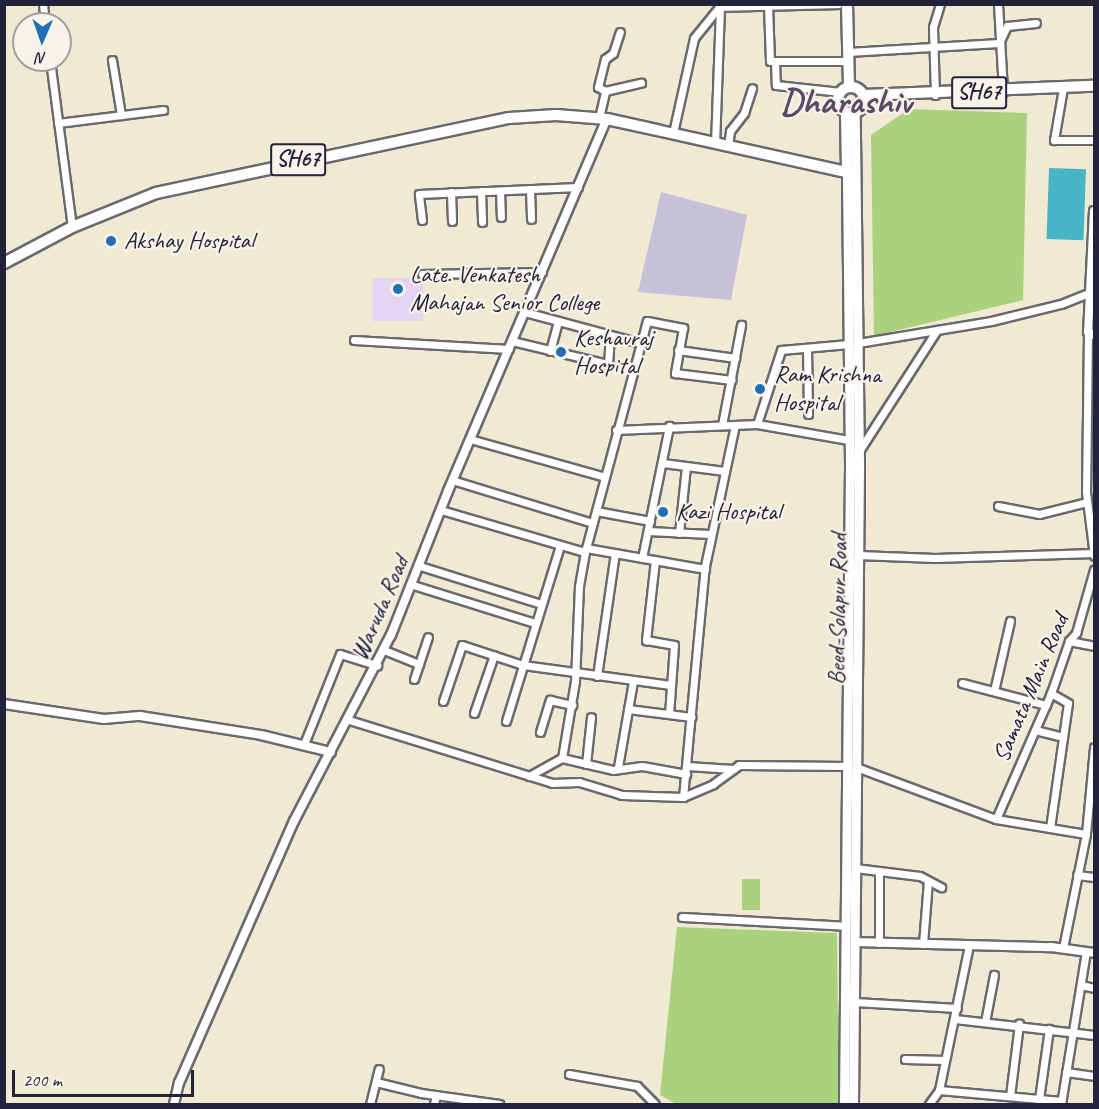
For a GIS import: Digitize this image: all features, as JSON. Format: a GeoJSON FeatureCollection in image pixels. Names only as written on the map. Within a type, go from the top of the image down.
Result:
{"type":"FeatureCollection","features":[{"type":"Feature","properties":{"kind":"main road"},"geometry":{"type":"LineString","coordinates":[[847,4],[848,57],[845,89],[838,104],[851,113]]}},
{"type":"Feature","properties":{"kind":"main road","name":"SH67"},"geometry":{"type":"LineString","coordinates":[[864,99],[1094,87]]}},
{"type":"Feature","properties":{"kind":"main road"},"geometry":{"type":"LineString","coordinates":[[845,89],[858,88],[864,99]]}},
{"type":"Feature","properties":{"kind":"main road"},"geometry":{"type":"LineString","coordinates":[[847,172],[851,113],[864,99],[1063,90]]}},
{"type":"Feature","properties":{"kind":"main road","name":"Beed-Solapur Road"},"geometry":{"type":"LineString","coordinates":[[851,113],[854,344],[849,440],[851,767],[855,868],[854,1104]]}},
{"type":"Feature","properties":{"kind":"main road","name":"SH67"},"geometry":{"type":"LineString","coordinates":[[4,263],[72,227],[156,193],[412,136],[509,118],[556,115],[603,118],[847,172]]}},
{"type":"Feature","properties":{"kind":"main road","name":"Beed-Solapur Road"},"geometry":{"type":"LineString","coordinates":[[844,1104],[846,926],[858,555],[858,452],[847,172]]}},
{"type":"Feature","properties":{"kind":"street"},"geometry":{"type":"LineString","coordinates":[[720,6],[838,4]]}},
{"type":"Feature","properties":{"kind":"street"},"geometry":{"type":"LineString","coordinates":[[935,95],[933,48],[935,11],[940,4]]}},
{"type":"Feature","properties":{"kind":"street"},"geometry":{"type":"LineString","coordinates":[[998,4],[1003,92]]}},
{"type":"Feature","properties":{"kind":"street"},"geometry":{"type":"LineString","coordinates":[[673,133],[694,38],[720,6]]}},
{"type":"Feature","properties":{"kind":"street"},"geometry":{"type":"LineString","coordinates":[[716,144],[720,6]]}},
{"type":"Feature","properties":{"kind":"street"},"geometry":{"type":"LineString","coordinates":[[768,6],[770,61],[848,57],[999,43]]}},
{"type":"Feature","properties":{"kind":"street"},"geometry":{"type":"LineString","coordinates":[[999,43],[1007,26],[1036,23]]}},
{"type":"Feature","properties":{"kind":"street"},"geometry":{"type":"LineString","coordinates":[[620,32],[613,53],[605,59],[598,87],[605,91],[641,83]]}},
{"type":"Feature","properties":{"kind":"street"},"geometry":{"type":"LineString","coordinates":[[112,60],[121,115]]}},
{"type":"Feature","properties":{"kind":"street"},"geometry":{"type":"LineString","coordinates":[[775,61],[776,85],[845,89]]}},
{"type":"Feature","properties":{"kind":"street"},"geometry":{"type":"LineString","coordinates":[[52,72],[72,227]]}},
{"type":"Feature","properties":{"kind":"street"},"geometry":{"type":"LineString","coordinates":[[728,147],[730,131],[744,113],[752,88]]}},
{"type":"Feature","properties":{"kind":"street"},"geometry":{"type":"LineString","coordinates":[[1063,90],[1054,140],[1095,140]]}},
{"type":"Feature","properties":{"kind":"street"},"geometry":{"type":"LineString","coordinates":[[603,118],[605,91]]}},
{"type":"Feature","properties":{"kind":"street"},"geometry":{"type":"LineString","coordinates":[[58,123],[163,110]]}},
{"type":"Feature","properties":{"kind":"street","name":"Waruda Road"},"geometry":{"type":"LineString","coordinates":[[174,1104],[179,1083],[294,821],[384,650],[420,566],[452,480],[578,188],[603,118]]}},
{"type":"Feature","properties":{"kind":"street"},"geometry":{"type":"LineString","coordinates":[[422,220],[419,194],[578,188]]}},
{"type":"Feature","properties":{"kind":"street"},"geometry":{"type":"LineString","coordinates":[[530,189],[531,219]]}},
{"type":"Feature","properties":{"kind":"street"},"geometry":{"type":"LineString","coordinates":[[500,190],[501,217]]}},
{"type":"Feature","properties":{"kind":"street"},"geometry":{"type":"LineString","coordinates":[[481,191],[482,222]]}},
{"type":"Feature","properties":{"kind":"street"},"geometry":{"type":"LineString","coordinates":[[451,192],[452,221]]}},
{"type":"Feature","properties":{"kind":"street"},"geometry":{"type":"LineString","coordinates":[[858,555],[935,558],[1094,553],[1087,502],[1090,443],[1090,292],[1095,211]]}},
{"type":"Feature","properties":{"kind":"street"},"geometry":{"type":"LineString","coordinates":[[422,274],[542,272]]}},
{"type":"Feature","properties":{"kind":"street"},"geometry":{"type":"LineString","coordinates":[[1091,333],[1094,320],[1095,284]]}},
{"type":"Feature","properties":{"kind":"street"},"geometry":{"type":"LineString","coordinates":[[757,424],[781,350],[854,344],[937,330],[1061,304],[1090,292]]}},
{"type":"Feature","properties":{"kind":"street"},"geometry":{"type":"LineString","coordinates":[[525,312],[641,343]]}},
{"type":"Feature","properties":{"kind":"street"},"geometry":{"type":"LineString","coordinates":[[550,351],[558,321]]}},
{"type":"Feature","properties":{"kind":"street"},"geometry":{"type":"LineString","coordinates":[[562,758],[572,705],[579,586],[586,550],[616,430],[647,321],[683,328],[675,373],[732,380]]}},
{"type":"Feature","properties":{"kind":"street"},"geometry":{"type":"LineString","coordinates":[[722,425],[741,325]]}},
{"type":"Feature","properties":{"kind":"street"},"geometry":{"type":"LineString","coordinates":[[858,452],[937,330]]}},
{"type":"Feature","properties":{"kind":"street"},"geometry":{"type":"LineString","coordinates":[[354,340],[510,345],[608,364],[610,336]]}},
{"type":"Feature","properties":{"kind":"street"},"geometry":{"type":"LineString","coordinates":[[807,348],[808,414]]}},
{"type":"Feature","properties":{"kind":"street"},"geometry":{"type":"LineString","coordinates":[[678,350],[735,358]]}},
{"type":"Feature","properties":{"kind":"street"},"geometry":{"type":"LineString","coordinates":[[616,430],[757,424],[849,440]]}},
{"type":"Feature","properties":{"kind":"street"},"geometry":{"type":"LineString","coordinates":[[683,797],[705,568],[710,534],[735,425]]}},
{"type":"Feature","properties":{"kind":"street"},"geometry":{"type":"LineString","coordinates":[[642,558],[669,426]]}},
{"type":"Feature","properties":{"kind":"street"},"geometry":{"type":"LineString","coordinates":[[470,439],[605,477]]}},
{"type":"Feature","properties":{"kind":"street"},"geometry":{"type":"LineString","coordinates":[[663,463],[724,471]]}},
{"type":"Feature","properties":{"kind":"street"},"geometry":{"type":"LineString","coordinates":[[679,532],[687,466]]}},
{"type":"Feature","properties":{"kind":"street"},"geometry":{"type":"LineString","coordinates":[[452,480],[593,523]]}},
{"type":"Feature","properties":{"kind":"street"},"geometry":{"type":"LineString","coordinates":[[998,506],[1039,514],[1087,502]]}},
{"type":"Feature","properties":{"kind":"street"},"geometry":{"type":"LineString","coordinates":[[441,510],[560,546],[705,568]]}},
{"type":"Feature","properties":{"kind":"street"},"geometry":{"type":"LineString","coordinates":[[596,511],[650,521]]}},
{"type":"Feature","properties":{"kind":"street"},"geometry":{"type":"LineString","coordinates":[[648,531],[710,534]]}},
{"type":"Feature","properties":{"kind":"street"},"geometry":{"type":"LineString","coordinates":[[506,721],[560,546]]}},
{"type":"Feature","properties":{"kind":"street"},"geometry":{"type":"LineString","coordinates":[[597,676],[615,553]]}},
{"type":"Feature","properties":{"kind":"street"},"geometry":{"type":"LineString","coordinates":[[655,560],[646,640],[674,645],[669,714]]}},
{"type":"Feature","properties":{"kind":"street"},"geometry":{"type":"LineString","coordinates":[[420,566],[542,604]]}},
{"type":"Feature","properties":{"kind":"street","name":"Samata Main Road"},"geometry":{"type":"LineString","coordinates":[[996,819],[1051,693],[1069,640],[1076,633],[1095,570]]}},
{"type":"Feature","properties":{"kind":"street"},"geometry":{"type":"LineString","coordinates":[[412,585],[535,623]]}},
{"type":"Feature","properties":{"kind":"street"},"geometry":{"type":"LineString","coordinates":[[994,691],[1010,621]]}},
{"type":"Feature","properties":{"kind":"street"},"geometry":{"type":"LineString","coordinates":[[414,679],[428,637]]}},
{"type":"Feature","properties":{"kind":"street"},"geometry":{"type":"LineString","coordinates":[[1069,640],[1095,646]]}},
{"type":"Feature","properties":{"kind":"street"},"geometry":{"type":"LineString","coordinates":[[443,701],[462,645],[523,665],[671,685]]}},
{"type":"Feature","properties":{"kind":"street"},"geometry":{"type":"LineString","coordinates":[[384,650],[418,664]]}},
{"type":"Feature","properties":{"kind":"street"},"geometry":{"type":"LineString","coordinates":[[304,744],[340,654],[377,665]]}},
{"type":"Feature","properties":{"kind":"street"},"geometry":{"type":"LineString","coordinates":[[474,713],[494,655]]}},
{"type":"Feature","properties":{"kind":"street"},"geometry":{"type":"LineString","coordinates":[[618,767],[633,681]]}},
{"type":"Feature","properties":{"kind":"street"},"geometry":{"type":"LineString","coordinates":[[963,683],[1046,705]]}},
{"type":"Feature","properties":{"kind":"street"},"geometry":{"type":"LineString","coordinates":[[1050,828],[1068,703],[1051,693]]}},
{"type":"Feature","properties":{"kind":"street"},"geometry":{"type":"LineString","coordinates":[[540,732],[550,700],[572,705]]}},
{"type":"Feature","properties":{"kind":"street"},"geometry":{"type":"LineString","coordinates":[[4,704],[104,719],[140,716],[304,744],[332,752]]}},
{"type":"Feature","properties":{"kind":"street"},"geometry":{"type":"LineString","coordinates":[[628,709],[692,717]]}},
{"type":"Feature","properties":{"kind":"street"},"geometry":{"type":"LineString","coordinates":[[585,764],[591,717]]}},
{"type":"Feature","properties":{"kind":"street"},"geometry":{"type":"LineString","coordinates":[[349,720],[552,783],[579,782],[622,795],[683,797],[739,765],[851,767],[996,819],[1086,834]]}},
{"type":"Feature","properties":{"kind":"street"},"geometry":{"type":"LineString","coordinates":[[1035,730],[1063,737]]}},
{"type":"Feature","properties":{"kind":"street"},"geometry":{"type":"LineString","coordinates":[[1063,948],[1091,815],[1095,747]]}},
{"type":"Feature","properties":{"kind":"street"},"geometry":{"type":"LineString","coordinates":[[529,776],[562,758],[585,764],[618,767],[733,769]]}},
{"type":"Feature","properties":{"kind":"street"},"geometry":{"type":"LineString","coordinates":[[855,868],[928,881],[941,887]]}},
{"type":"Feature","properties":{"kind":"street"},"geometry":{"type":"LineString","coordinates":[[879,871],[879,943]]}},
{"type":"Feature","properties":{"kind":"street"},"geometry":{"type":"LineString","coordinates":[[1077,875],[1095,877]]}},
{"type":"Feature","properties":{"kind":"street"},"geometry":{"type":"LineString","coordinates":[[923,944],[928,881]]}},
{"type":"Feature","properties":{"kind":"street"},"geometry":{"type":"LineString","coordinates":[[682,917],[846,926]]}},
{"type":"Feature","properties":{"kind":"street"},"geometry":{"type":"LineString","coordinates":[[855,942],[1063,948],[1090,952],[1072,1030],[1062,1102],[939,1090]]}},
{"type":"Feature","properties":{"kind":"street"},"geometry":{"type":"LineString","coordinates":[[929,1104],[939,1090],[969,945]]}},
{"type":"Feature","properties":{"kind":"street"},"geometry":{"type":"LineString","coordinates":[[985,1022],[994,975]]}},
{"type":"Feature","properties":{"kind":"street"},"geometry":{"type":"LineString","coordinates":[[1081,985],[1095,988]]}},
{"type":"Feature","properties":{"kind":"street"},"geometry":{"type":"LineString","coordinates":[[855,1002],[957,1008]]}},
{"type":"Feature","properties":{"kind":"street"},"geometry":{"type":"LineString","coordinates":[[955,1019],[1072,1030],[1095,1035]]}},
{"type":"Feature","properties":{"kind":"street"},"geometry":{"type":"LineString","coordinates":[[1010,1096],[1019,1024]]}},
{"type":"Feature","properties":{"kind":"street"},"geometry":{"type":"LineString","coordinates":[[1039,1099],[1049,1029]]}},
{"type":"Feature","properties":{"kind":"street"},"geometry":{"type":"LineString","coordinates":[[905,1059],[945,1060]]}},
{"type":"Feature","properties":{"kind":"street"},"geometry":{"type":"LineString","coordinates":[[370,1104],[379,1069]]}},
{"type":"Feature","properties":{"kind":"street"},"geometry":{"type":"LineString","coordinates":[[1066,1072],[1095,1076]]}},
{"type":"Feature","properties":{"kind":"street"},"geometry":{"type":"LineString","coordinates":[[569,1074],[637,1086],[655,1104]]}},
{"type":"Feature","properties":{"kind":"street"},"geometry":{"type":"LineString","coordinates":[[376,1082],[467,1101],[499,1104]]}},
{"type":"Feature","properties":{"kind":"street"},"geometry":{"type":"LineString","coordinates":[[434,1104],[436,1095]]}},
{"type":"Feature","properties":{"kind":"shaded area"},"geometry":{"type":"Polygon","coordinates":[[[661,192],[747,215],[731,300],[638,292],[661,192]]]}},
{"type":"Feature","properties":{"kind":"shaded area","name":"Late. Venkatesh Mahajan Senior College"},"geometry":{"type":"Polygon","coordinates":[[[373,278],[423,278],[423,321],[373,321],[373,278]]]}},
{"type":"Feature","properties":{"kind":"green space"},"geometry":{"type":"Polygon","coordinates":[[[909,109],[1027,113],[1023,300],[874,336],[871,135],[909,109]]]}},
{"type":"Feature","properties":{"kind":"green space"},"geometry":{"type":"Polygon","coordinates":[[[742,879],[760,879],[760,910],[742,910],[742,879]]]}},
{"type":"Feature","properties":{"kind":"green space"},"geometry":{"type":"Polygon","coordinates":[[[677,927],[837,933],[839,1104],[676,1104],[660,1095],[677,927]]]}},
{"type":"Feature","properties":{"kind":"water"},"geometry":{"type":"Polygon","coordinates":[[[1049,168],[1086,169],[1083,240],[1047,239],[1049,168]]]}},
{"type":"Feature","properties":{"kind":"place","name":"Akshay Hospital"},"geometry":{"type":"Point","coordinates":[111,241]}},
{"type":"Feature","properties":{"kind":"place","name":"Late. Venkatesh Mahajan Senior College"},"geometry":{"type":"Point","coordinates":[398,289]}},
{"type":"Feature","properties":{"kind":"place","name":"Keshavraj Hospital"},"geometry":{"type":"Point","coordinates":[561,352]}},
{"type":"Feature","properties":{"kind":"place","name":"Ram Krishna Hospital"},"geometry":{"type":"Point","coordinates":[760,389]}},
{"type":"Feature","properties":{"kind":"place","name":"Kazi Hospital"},"geometry":{"type":"Point","coordinates":[663,512]}},
{"type":"Feature","properties":{"kind":"district","name":"Dharashiv"},"geometry":{"type":"Point","coordinates":[846,102]}}]}
